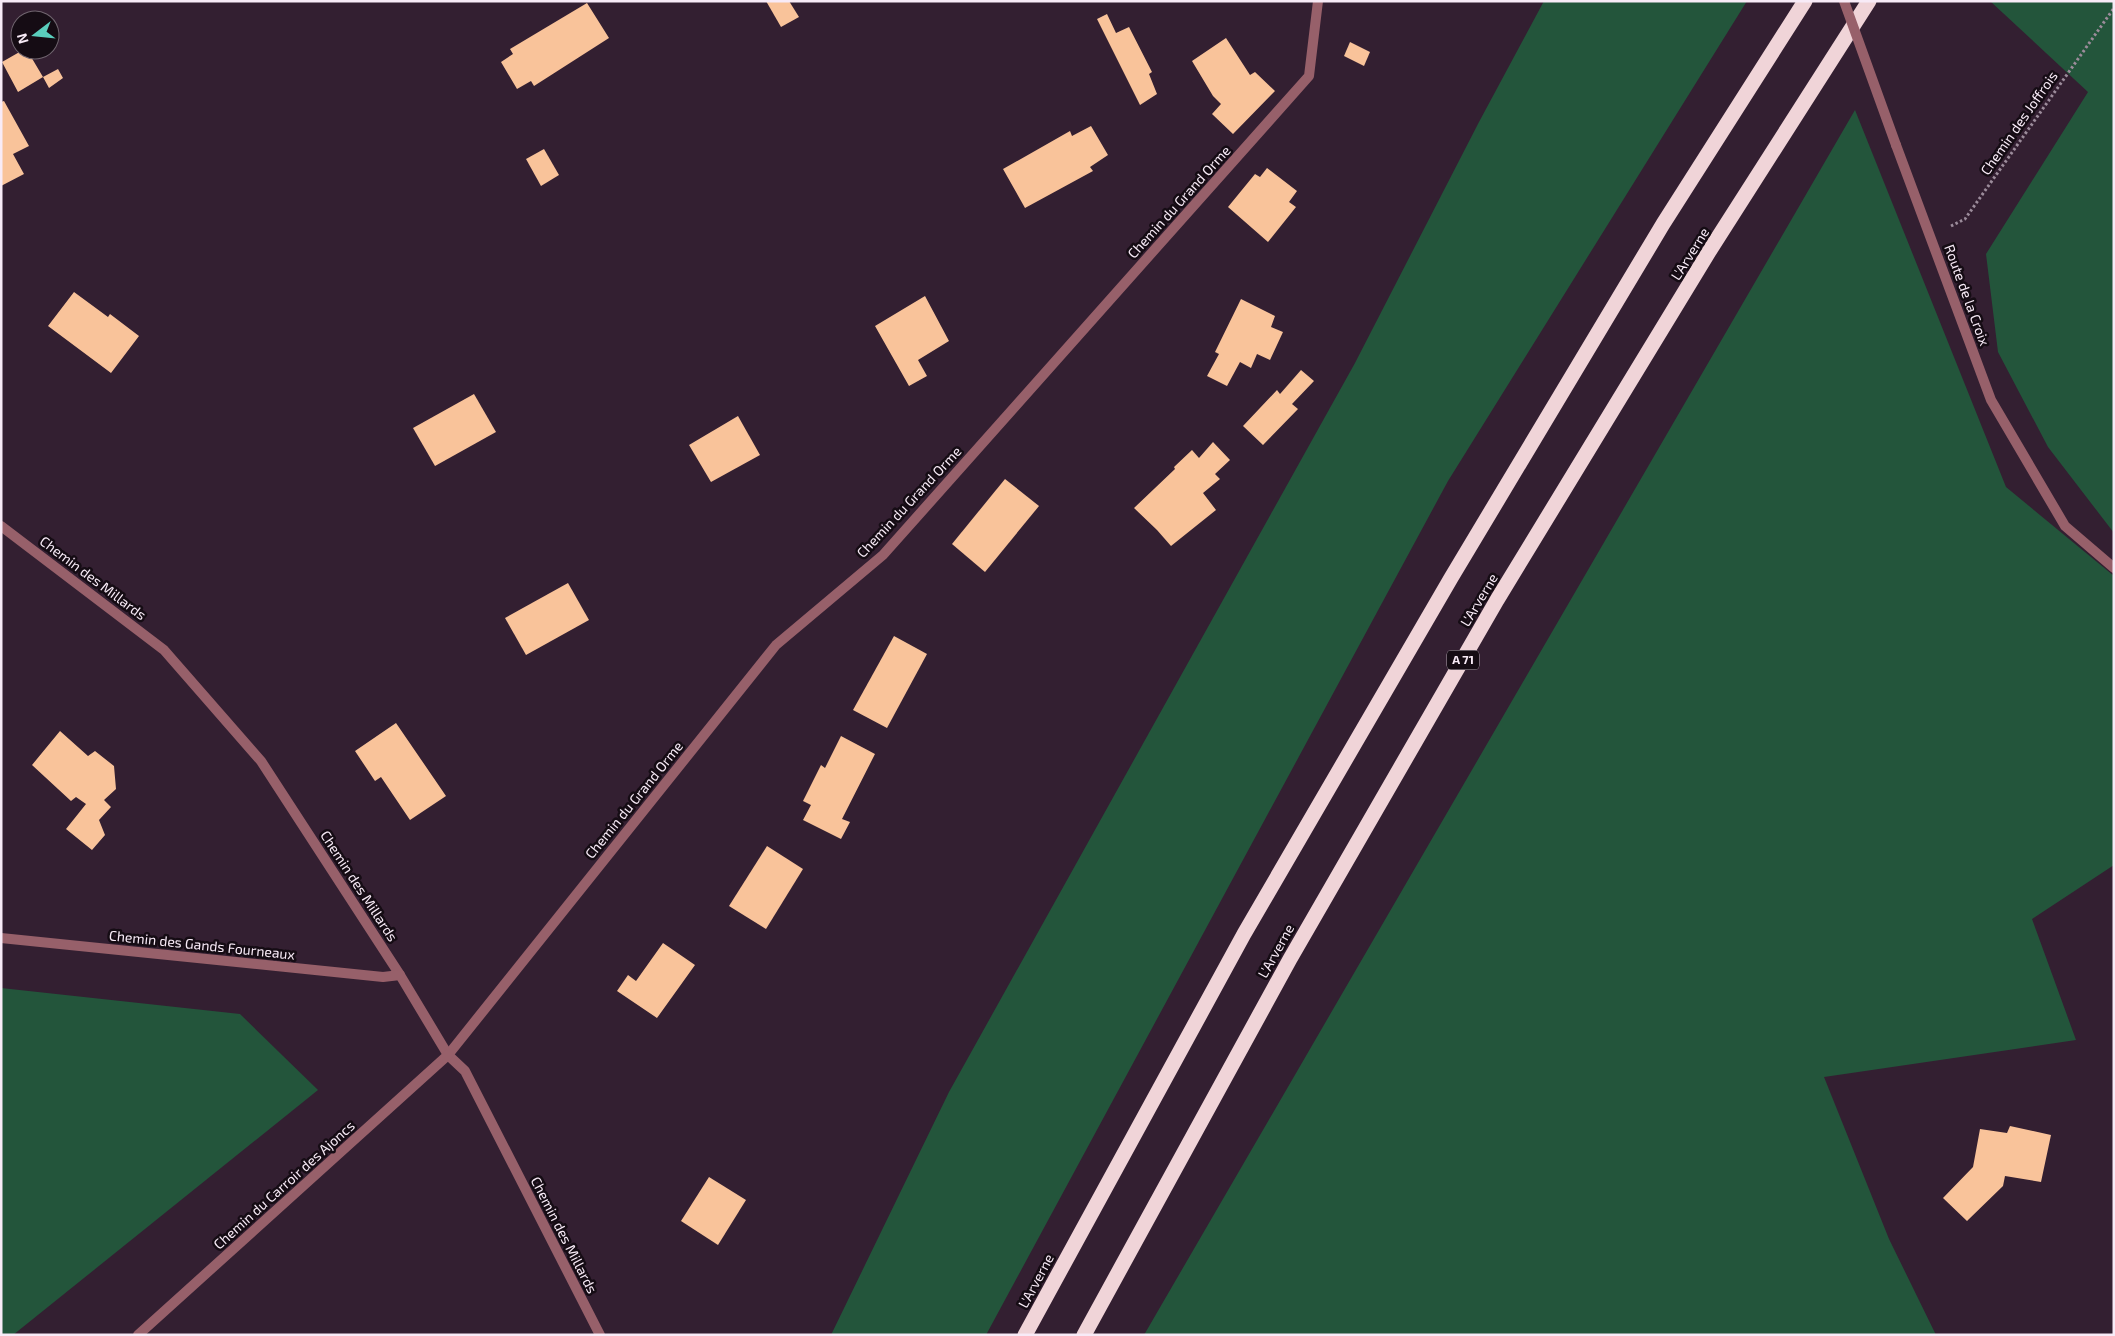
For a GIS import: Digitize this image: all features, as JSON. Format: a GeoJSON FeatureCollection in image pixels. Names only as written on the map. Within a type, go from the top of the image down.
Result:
{"type":"FeatureCollection","features":[{"type":"Feature","properties":{"kind":"highway","name":"L'Arverne"},"geometry":{"type":"LineString","coordinates":[[1025,1335],[1244,934],[1446,587],[1663,224],[1804,1]]}},
{"type":"Feature","properties":{"kind":"highway","name":"L'Arverne"},"geometry":{"type":"LineString","coordinates":[[1084,1335],[1290,959],[1497,600],[1710,250],[1869,1]]}},
{"type":"Feature","properties":{"kind":"street","name":"Chemin du Grand Orme"},"geometry":{"type":"LineString","coordinates":[[448,1055],[776,645],[883,555],[1309,76],[1318,1]]}},
{"type":"Feature","properties":{"kind":"street","name":"Route de la Croix"},"geometry":{"type":"LineString","coordinates":[[1844,1],[1991,400],[2066,526],[2114,568]]}},
{"type":"Feature","properties":{"kind":"street","name":"Chemin des Millards"},"geometry":{"type":"LineString","coordinates":[[1,526],[164,650],[261,761],[400,975],[448,1055],[465,1071],[600,1335]]}},
{"type":"Feature","properties":{"kind":"street","name":"Chemin des Gands Fourneaux"},"geometry":{"type":"LineString","coordinates":[[1,938],[383,977],[400,975]]}},
{"type":"Feature","properties":{"kind":"street","name":"Chemin du Carroir des Ajoncs"},"geometry":{"type":"LineString","coordinates":[[138,1335],[448,1055]]}},
{"type":"Feature","properties":{"kind":"path","name":"Chemin des Joffrois"},"geometry":{"type":"LineString","coordinates":[[1930,236],[1965,218],[2114,8]]}},
{"type":"Feature","properties":{"kind":"green space"},"geometry":{"type":"Polygon","coordinates":[[[1544,1],[1747,1],[1448,481],[986,1335],[831,1335],[949,1092],[1355,363],[1479,122],[1544,1]]]}},
{"type":"Feature","properties":{"kind":"green space"},"geometry":{"type":"Polygon","coordinates":[[[1990,1],[2114,1],[2114,533],[2048,447],[1998,352],[1986,254],[2088,92],[1990,1]]]}},
{"type":"Feature","properties":{"kind":"green space"},"geometry":{"type":"Polygon","coordinates":[[[1855,110],[2006,487],[2114,576],[2114,865],[2032,919],[2076,1040],[1824,1077],[1889,1239],[1936,1335],[1144,1335],[1855,110]]]}},
{"type":"Feature","properties":{"kind":"green space"},"geometry":{"type":"Polygon","coordinates":[[[1,988],[240,1014],[318,1090],[13,1335],[1,1335],[1,988]]]}},
{"type":"Feature","properties":{"kind":"building"},"geometry":{"type":"Polygon","coordinates":[[[766,1],[789,1],[799,17],[781,27],[766,1]]]}},
{"type":"Feature","properties":{"kind":"building"},"geometry":{"type":"Polygon","coordinates":[[[587,3],[609,38],[534,86],[531,81],[517,89],[501,62],[513,54],[510,49],[587,3]]]}},
{"type":"Feature","properties":{"kind":"building"},"geometry":{"type":"Polygon","coordinates":[[[1107,14],[1116,33],[1129,27],[1152,72],[1149,74],[1157,94],[1140,105],[1097,19],[1107,14]]]}},
{"type":"Feature","properties":{"kind":"building"},"geometry":{"type":"Polygon","coordinates":[[[1226,38],[1250,75],[1255,72],[1275,91],[1233,134],[1212,114],[1221,104],[1213,96],[1192,61],[1226,38]]]}},
{"type":"Feature","properties":{"kind":"building"},"geometry":{"type":"Polygon","coordinates":[[[1350,42],[1370,52],[1364,66],[1344,56],[1350,42]]]}},
{"type":"Feature","properties":{"kind":"building"},"geometry":{"type":"Polygon","coordinates":[[[10,57],[10,60],[33,60],[43,77],[18,92],[2,62],[10,57]]]}},
{"type":"Feature","properties":{"kind":"building"},"geometry":{"type":"Polygon","coordinates":[[[58,69],[63,78],[49,88],[43,77],[58,69]]]}},
{"type":"Feature","properties":{"kind":"building"},"geometry":{"type":"Polygon","coordinates":[[[4,101],[29,146],[13,154],[24,174],[1,186],[1,102],[4,101]]]}},
{"type":"Feature","properties":{"kind":"building"},"geometry":{"type":"Polygon","coordinates":[[[1091,126],[1108,155],[1090,167],[1093,171],[1025,208],[1003,169],[1070,131],[1072,136],[1091,126]]]}},
{"type":"Feature","properties":{"kind":"building"},"geometry":{"type":"Polygon","coordinates":[[[544,149],[559,175],[541,186],[526,159],[544,149]]]}},
{"type":"Feature","properties":{"kind":"building"},"geometry":{"type":"Polygon","coordinates":[[[1267,168],[1297,191],[1289,202],[1296,207],[1268,242],[1228,207],[1255,174],[1260,177],[1267,168]]]}},
{"type":"Feature","properties":{"kind":"building"},"geometry":{"type":"Polygon","coordinates":[[[74,292],[108,317],[110,314],[139,336],[111,373],[48,326],[74,292]]]}},
{"type":"Feature","properties":{"kind":"building"},"geometry":{"type":"Polygon","coordinates":[[[925,296],[949,341],[918,360],[927,376],[909,386],[875,326],[925,296]]]}},
{"type":"Feature","properties":{"kind":"building"},"geometry":{"type":"Polygon","coordinates":[[[1241,299],[1275,316],[1271,327],[1283,332],[1270,360],[1257,354],[1251,368],[1240,362],[1227,386],[1207,376],[1219,354],[1215,352],[1241,299]]]}},
{"type":"Feature","properties":{"kind":"building"},"geometry":{"type":"Polygon","coordinates":[[[1301,370],[1314,381],[1292,404],[1298,409],[1263,445],[1243,426],[1277,390],[1280,394],[1301,370]]]}},
{"type":"Feature","properties":{"kind":"building"},"geometry":{"type":"Polygon","coordinates":[[[474,394],[496,432],[435,466],[413,428],[474,394]]]}},
{"type":"Feature","properties":{"kind":"building"},"geometry":{"type":"Polygon","coordinates":[[[738,416],[760,455],[711,482],[689,445],[738,416]]]}},
{"type":"Feature","properties":{"kind":"building"},"geometry":{"type":"Polygon","coordinates":[[[1213,442],[1230,460],[1215,474],[1220,479],[1203,493],[1216,510],[1171,546],[1134,508],[1192,450],[1199,458],[1213,442]]]}},
{"type":"Feature","properties":{"kind":"building"},"geometry":{"type":"Polygon","coordinates":[[[1005,479],[1039,506],[985,572],[952,544],[1005,479]]]}},
{"type":"Feature","properties":{"kind":"building"},"geometry":{"type":"Polygon","coordinates":[[[568,583],[589,620],[526,655],[505,618],[568,583]]]}},
{"type":"Feature","properties":{"kind":"building"},"geometry":{"type":"Polygon","coordinates":[[[894,636],[927,654],[887,728],[853,710],[894,636]]]}},
{"type":"Feature","properties":{"kind":"building"},"geometry":{"type":"Polygon","coordinates":[[[396,723],[446,796],[410,820],[381,777],[375,781],[355,751],[396,723]]]}},
{"type":"Feature","properties":{"kind":"building"},"geometry":{"type":"Polygon","coordinates":[[[60,731],[88,756],[95,751],[114,766],[116,789],[104,800],[111,807],[99,820],[105,835],[92,850],[66,829],[86,804],[76,797],[71,801],[32,765],[60,731]]]}},
{"type":"Feature","properties":{"kind":"building"},"geometry":{"type":"Polygon","coordinates":[[[841,736],[875,754],[842,819],[850,822],[841,839],[803,820],[811,805],[803,801],[821,765],[825,768],[841,736]]]}},
{"type":"Feature","properties":{"kind":"building"},"geometry":{"type":"Polygon","coordinates":[[[767,846],[803,869],[766,929],[729,906],[767,846]]]}},
{"type":"Feature","properties":{"kind":"building"},"geometry":{"type":"Polygon","coordinates":[[[663,943],[695,965],[657,1018],[617,991],[628,975],[636,981],[663,943]]]}},
{"type":"Feature","properties":{"kind":"building"},"geometry":{"type":"Polygon","coordinates":[[[2010,1126],[2051,1135],[2041,1182],[2005,1176],[2003,1186],[1967,1221],[1943,1198],[1973,1167],[1980,1129],[2007,1133],[2010,1126]]]}},
{"type":"Feature","properties":{"kind":"building"},"geometry":{"type":"Polygon","coordinates":[[[709,1177],[746,1200],[718,1245],[681,1221],[709,1177]]]}}]}
